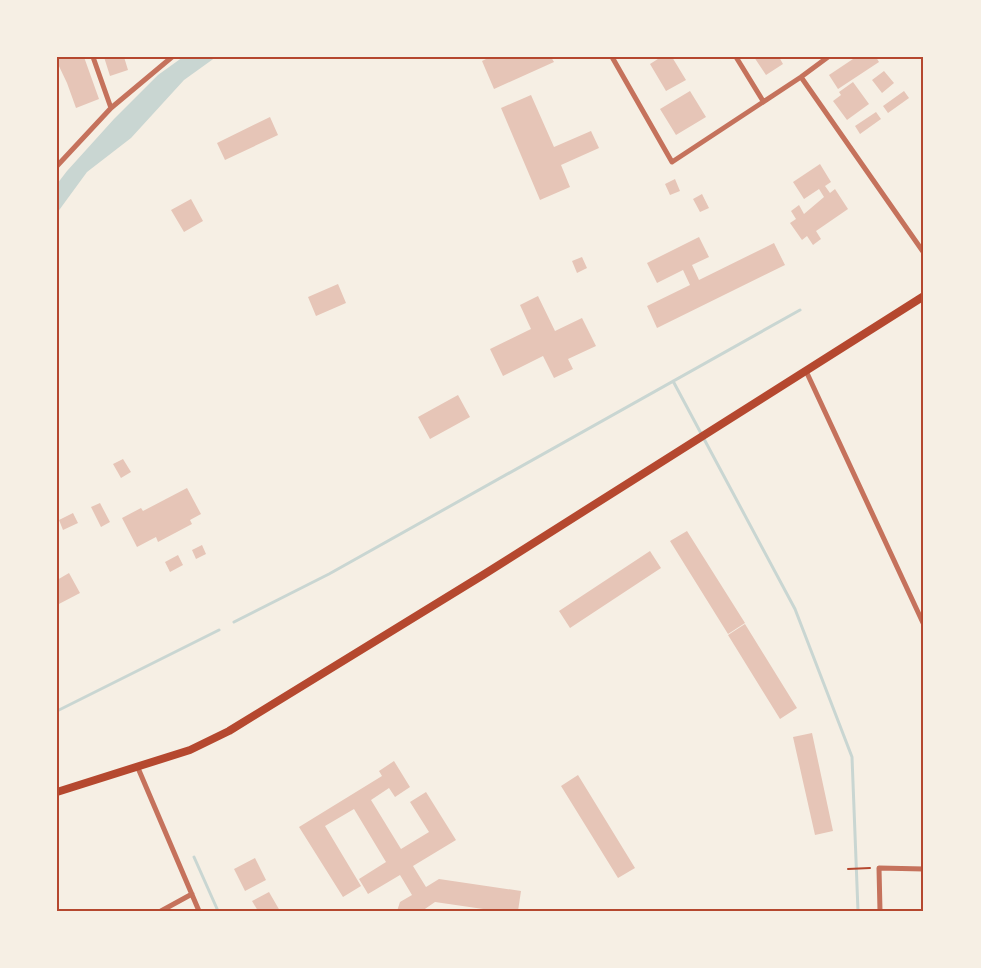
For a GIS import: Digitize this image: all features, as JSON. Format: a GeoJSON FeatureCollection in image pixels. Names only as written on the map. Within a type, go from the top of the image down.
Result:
{"type":"FeatureCollection","features":[{"type":"Feature","properties":{"kind":"main road"},"geometry":{"type":"LineString","coordinates":[[57,792],[190,750],[229,731],[923,299]]}},
{"type":"Feature","properties":{"kind":"street"},"geometry":{"type":"LineString","coordinates":[[93,57],[111,108]]}},
{"type":"Feature","properties":{"kind":"street"},"geometry":{"type":"LineString","coordinates":[[57,166],[111,108],[172,57]]}},
{"type":"Feature","properties":{"kind":"street"},"geometry":{"type":"LineString","coordinates":[[612,57],[672,162],[828,57]]}},
{"type":"Feature","properties":{"kind":"street"},"geometry":{"type":"LineString","coordinates":[[736,57],[763,101]]}},
{"type":"Feature","properties":{"kind":"street"},"geometry":{"type":"LineString","coordinates":[[801,77],[924,253]]}},
{"type":"Feature","properties":{"kind":"street"},"geometry":{"type":"LineString","coordinates":[[806,371],[922,615],[924,626]]}},
{"type":"Feature","properties":{"kind":"street"},"geometry":{"type":"LineString","coordinates":[[138,768],[199,911]]}},
{"type":"Feature","properties":{"kind":"street"},"geometry":{"type":"LineString","coordinates":[[880,911],[879,868],[924,869]]}},
{"type":"Feature","properties":{"kind":"street"},"geometry":{"type":"LineString","coordinates":[[161,911],[192,894]]}},
{"type":"Feature","properties":{"kind":"path"},"geometry":{"type":"LineString","coordinates":[[848,869],[870,868]]}},
{"type":"Feature","properties":{"kind":"shaded area"},"geometry":{"type":"Polygon","coordinates":[[[183,57],[216,57],[184,80],[131,138],[87,172],[57,213],[57,184],[67,171],[158,75],[183,57]]]}},
{"type":"Feature","properties":{"kind":"building"},"geometry":{"type":"Polygon","coordinates":[[[57,57],[84,57],[99,99],[76,108],[57,57]]]}},
{"type":"Feature","properties":{"kind":"building"},"geometry":{"type":"Polygon","coordinates":[[[104,57],[124,57],[128,70],[110,76],[104,57]]]}},
{"type":"Feature","properties":{"kind":"building"},"geometry":{"type":"Polygon","coordinates":[[[490,57],[551,57],[554,62],[494,89],[482,61],[490,57]]]}},
{"type":"Feature","properties":{"kind":"building"},"geometry":{"type":"Polygon","coordinates":[[[661,57],[672,57],[686,80],[666,91],[650,64],[661,57]]]}},
{"type":"Feature","properties":{"kind":"building"},"geometry":{"type":"Polygon","coordinates":[[[754,57],[779,57],[783,64],[766,75],[754,57]]]}},
{"type":"Feature","properties":{"kind":"building"},"geometry":{"type":"Polygon","coordinates":[[[856,57],[876,57],[879,62],[838,89],[829,75],[856,57]]]}},
{"type":"Feature","properties":{"kind":"building"},"geometry":{"type":"Polygon","coordinates":[[[884,71],[894,83],[882,93],[872,80],[884,71]]]}},
{"type":"Feature","properties":{"kind":"building"},"geometry":{"type":"Polygon","coordinates":[[[853,82],[869,104],[847,120],[833,101],[841,95],[839,92],[853,82]]]}},
{"type":"Feature","properties":{"kind":"building"},"geometry":{"type":"Polygon","coordinates":[[[690,91],[706,117],[676,135],[660,109],[690,91]]]}},
{"type":"Feature","properties":{"kind":"building"},"geometry":{"type":"Polygon","coordinates":[[[904,91],[909,98],[888,113],[883,106],[904,91]]]}},
{"type":"Feature","properties":{"kind":"building"},"geometry":{"type":"Polygon","coordinates":[[[531,95],[554,147],[591,131],[599,148],[561,165],[570,187],[540,200],[501,108],[531,95]]]}},
{"type":"Feature","properties":{"kind":"building"},"geometry":{"type":"Polygon","coordinates":[[[876,112],[881,119],[860,134],[855,126],[876,112]]]}},
{"type":"Feature","properties":{"kind":"building"},"geometry":{"type":"Polygon","coordinates":[[[270,117],[278,135],[225,160],[217,143],[270,117]]]}},
{"type":"Feature","properties":{"kind":"building"},"geometry":{"type":"Polygon","coordinates":[[[820,164],[831,182],[825,186],[830,193],[835,189],[848,209],[816,231],[821,239],[813,245],[807,236],[802,240],[790,223],[796,219],[791,211],[799,205],[804,214],[824,197],[819,189],[804,199],[793,182],[820,164]]]}},
{"type":"Feature","properties":{"kind":"building"},"geometry":{"type":"Polygon","coordinates":[[[675,179],[680,191],[670,195],[665,184],[675,179]]]}},
{"type":"Feature","properties":{"kind":"building"},"geometry":{"type":"Polygon","coordinates":[[[702,194],[709,208],[700,212],[693,199],[702,194]]]}},
{"type":"Feature","properties":{"kind":"building"},"geometry":{"type":"Polygon","coordinates":[[[191,199],[203,221],[184,232],[171,210],[191,199]]]}},
{"type":"Feature","properties":{"kind":"building"},"geometry":{"type":"Polygon","coordinates":[[[699,237],[709,257],[692,265],[699,280],[774,243],[785,265],[657,328],[647,306],[690,285],[683,270],[657,283],[647,263],[699,237]]]}},
{"type":"Feature","properties":{"kind":"building"},"geometry":{"type":"Polygon","coordinates":[[[582,257],[587,268],[577,273],[572,261],[582,257]]]}},
{"type":"Feature","properties":{"kind":"building"},"geometry":{"type":"Polygon","coordinates":[[[338,284],[346,303],[316,316],[308,297],[338,284]]]}},
{"type":"Feature","properties":{"kind":"building"},"geometry":{"type":"Polygon","coordinates":[[[538,296],[555,331],[582,318],[596,346],[568,359],[573,369],[554,378],[543,356],[503,376],[490,349],[531,329],[520,305],[538,296]]]}},
{"type":"Feature","properties":{"kind":"building"},"geometry":{"type":"Polygon","coordinates":[[[458,395],[470,417],[430,439],[418,417],[458,395]]]}},
{"type":"Feature","properties":{"kind":"building"},"geometry":{"type":"Polygon","coordinates":[[[123,459],[131,472],[121,478],[113,464],[123,459]]]}},
{"type":"Feature","properties":{"kind":"building"},"geometry":{"type":"Polygon","coordinates":[[[187,488],[201,514],[190,520],[192,524],[158,542],[156,537],[137,547],[122,518],[141,508],[143,511],[187,488]]]}},
{"type":"Feature","properties":{"kind":"building"},"geometry":{"type":"Polygon","coordinates":[[[100,503],[110,522],[101,527],[91,507],[100,503]]]}},
{"type":"Feature","properties":{"kind":"building"},"geometry":{"type":"Polygon","coordinates":[[[73,513],[78,523],[63,530],[59,520],[73,513]]]}},
{"type":"Feature","properties":{"kind":"building"},"geometry":{"type":"Polygon","coordinates":[[[687,531],[745,623],[728,634],[670,541],[687,531]]]}},
{"type":"Feature","properties":{"kind":"building"},"geometry":{"type":"Polygon","coordinates":[[[202,545],[206,554],[196,559],[192,550],[202,545]]]}},
{"type":"Feature","properties":{"kind":"building"},"geometry":{"type":"Polygon","coordinates":[[[650,551],[661,568],[570,628],[559,611],[650,551]]]}},
{"type":"Feature","properties":{"kind":"building"},"geometry":{"type":"Polygon","coordinates":[[[178,555],[183,565],[170,572],[165,562],[178,555]]]}},
{"type":"Feature","properties":{"kind":"building"},"geometry":{"type":"Polygon","coordinates":[[[69,573],[80,593],[57,605],[57,580],[69,573]]]}},
{"type":"Feature","properties":{"kind":"building"},"geometry":{"type":"Polygon","coordinates":[[[745,624],[797,708],[780,719],[728,635],[745,624]]]}},
{"type":"Feature","properties":{"kind":"building"},"geometry":{"type":"Polygon","coordinates":[[[812,733],[833,831],[815,835],[793,737],[812,733]]]}},
{"type":"Feature","properties":{"kind":"building"},"geometry":{"type":"Polygon","coordinates":[[[394,761],[410,787],[395,797],[389,788],[371,800],[401,849],[429,832],[410,802],[426,792],[456,840],[413,866],[426,887],[439,879],[521,891],[518,911],[497,911],[435,902],[422,911],[397,911],[400,902],[412,895],[400,875],[368,894],[359,879],[386,862],[354,809],[325,826],[361,886],[343,897],[299,827],[382,776],[379,771],[394,761]]]}},
{"type":"Feature","properties":{"kind":"building"},"geometry":{"type":"Polygon","coordinates":[[[578,775],[635,868],[618,878],[561,786],[578,775]]]}},
{"type":"Feature","properties":{"kind":"building"},"geometry":{"type":"Polygon","coordinates":[[[255,858],[266,880],[245,891],[234,869],[255,858]]]}},
{"type":"Feature","properties":{"kind":"building"},"geometry":{"type":"Polygon","coordinates":[[[269,892],[280,911],[258,911],[252,901],[269,892]]]}},
{"type":"Feature","properties":{"kind":"waterway"},"geometry":{"type":"LineString","coordinates":[[234,622],[329,574],[800,310]]}},
{"type":"Feature","properties":{"kind":"waterway"},"geometry":{"type":"LineString","coordinates":[[673,381],[795,609],[852,757],[858,911]]}},
{"type":"Feature","properties":{"kind":"waterway"},"geometry":{"type":"LineString","coordinates":[[57,711],[219,630]]}},
{"type":"Feature","properties":{"kind":"waterway"},"geometry":{"type":"LineString","coordinates":[[194,857],[218,911]]}}]}
